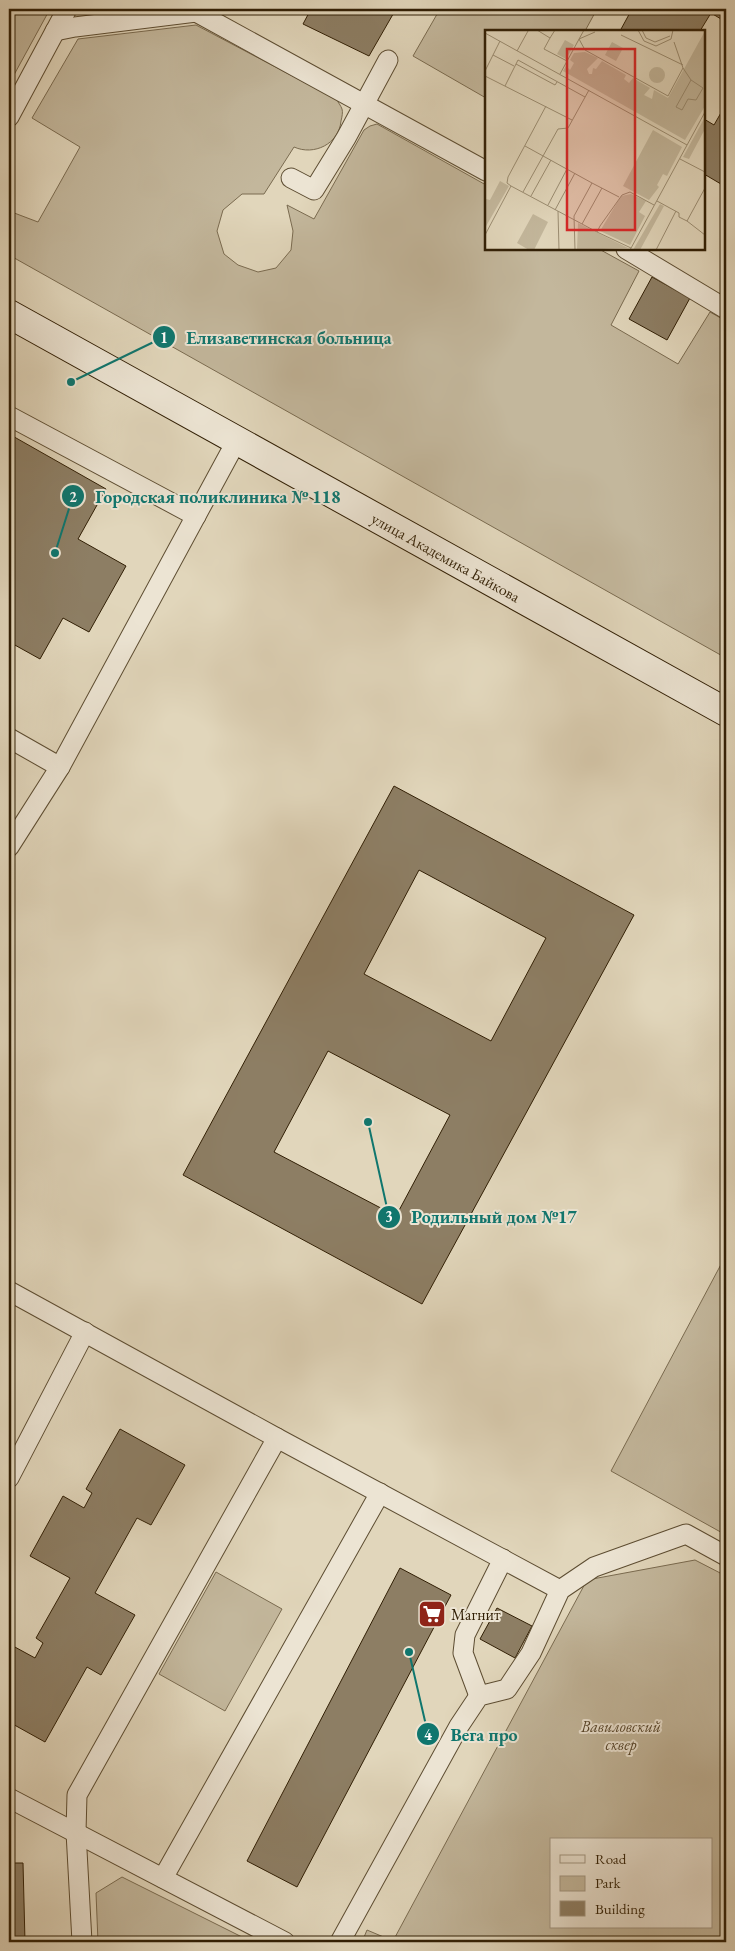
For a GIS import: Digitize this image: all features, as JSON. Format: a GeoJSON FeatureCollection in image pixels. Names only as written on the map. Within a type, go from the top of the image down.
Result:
{"type":"FeatureCollection","features":[{"type":"Feature","properties":{"kind":"street","name":"улица Академика Байкова"},"geometry":{"type":"LineString","coordinates":[[9,314],[726,712]]}},
{"type":"Feature","properties":{"kind":"lane"},"geometry":{"type":"LineString","coordinates":[[9,117],[67,9]]}},
{"type":"Feature","properties":{"kind":"lane"},"geometry":{"type":"LineString","coordinates":[[55,32],[75,27],[196,10],[485,170]]}},
{"type":"Feature","properties":{"kind":"lane"},"geometry":{"type":"LineString","coordinates":[[291,178],[314,190],[388,60]]}},
{"type":"Feature","properties":{"kind":"lane"},"geometry":{"type":"LineString","coordinates":[[628,250],[726,309]]}},
{"type":"Feature","properties":{"kind":"lane"},"geometry":{"type":"LineString","coordinates":[[9,416],[196,516]]}},
{"type":"Feature","properties":{"kind":"lane"},"geometry":{"type":"LineString","coordinates":[[9,847],[60,766],[237,440]]}},
{"type":"Feature","properties":{"kind":"lane"},"geometry":{"type":"LineString","coordinates":[[9,738],[60,766]]}},
{"type":"Feature","properties":{"kind":"lane"},"geometry":{"type":"LineString","coordinates":[[9,1291],[560,1590]]}},
{"type":"Feature","properties":{"kind":"lane"},"geometry":{"type":"LineString","coordinates":[[9,1478],[84,1332]]}},
{"type":"Feature","properties":{"kind":"lane"},"geometry":{"type":"LineString","coordinates":[[82,1942],[76,1832],[77,1795],[277,1438]]}},
{"type":"Feature","properties":{"kind":"lane"},"geometry":{"type":"LineString","coordinates":[[163,1878],[380,1493]]}},
{"type":"Feature","properties":{"kind":"lane"},"geometry":{"type":"LineString","coordinates":[[340,1942],[459,1726],[479,1696],[507,1689],[532,1653],[560,1590],[594,1566],[686,1534],[726,1556]]}},
{"type":"Feature","properties":{"kind":"lane"},"geometry":{"type":"LineString","coordinates":[[479,1696],[463,1653],[465,1635],[503,1559]]}},
{"type":"Feature","properties":{"kind":"lane"},"geometry":{"type":"LineString","coordinates":[[9,1798],[285,1942]]}},
{"type":"Feature","properties":{"kind":"green space"},"geometry":{"type":"Polygon","coordinates":[[[9,9],[50,9],[9,84],[9,9]]]}},
{"type":"Feature","properties":{"kind":"green space"},"geometry":{"type":"Polygon","coordinates":[[[440,9],[597,9],[586,30],[485,30],[485,97],[413,56],[440,9]]]}},
{"type":"Feature","properties":{"kind":"green space"},"geometry":{"type":"Polygon","coordinates":[[[196,25],[336,99],[341,107],[342,116],[339,129],[331,142],[317,149],[310,150],[294,147],[264,194],[242,194],[223,210],[217,231],[224,254],[238,265],[258,272],[276,268],[291,250],[293,231],[287,205],[314,219],[364,130],[377,124],[485,184],[485,250],[601,250],[639,271],[611,325],[678,364],[710,312],[726,321],[726,658],[9,255],[9,211],[38,222],[80,147],[32,118],[78,39],[196,25]]]}},
{"type":"Feature","properties":{"kind":"green space"},"geometry":{"type":"Polygon","coordinates":[[[726,1255],[726,1535],[611,1471],[726,1255]]]}},
{"type":"Feature","properties":{"kind":"green space","name":"Вавиловский сквер"},"geometry":{"type":"Polygon","coordinates":[[[695,1560],[726,1576],[726,1942],[362,1942],[367,1930],[393,1941],[587,1580],[695,1560]]]}},
{"type":"Feature","properties":{"kind":"green space"},"geometry":{"type":"Polygon","coordinates":[[[216,1572],[282,1609],[225,1711],[159,1674],[216,1572]]]}},
{"type":"Feature","properties":{"kind":"green space"},"geometry":{"type":"Polygon","coordinates":[[[122,1877],[252,1942],[98,1942],[96,1893],[122,1877]]]}},
{"type":"Feature","properties":{"kind":"building"},"geometry":{"type":"Polygon","coordinates":[[[311,9],[396,9],[369,56],[303,24],[311,9]]]}},
{"type":"Feature","properties":{"kind":"building"},"geometry":{"type":"Polygon","coordinates":[[[632,9],[726,9],[726,22],[711,13],[701,30],[621,30],[632,9]]]}},
{"type":"Feature","properties":{"kind":"building"},"geometry":{"type":"Polygon","coordinates":[[[726,104],[726,187],[705,175],[705,120],[714,125],[726,104]]]}},
{"type":"Feature","properties":{"kind":"building"},"geometry":{"type":"Polygon","coordinates":[[[652,277],[690,298],[667,340],[629,319],[652,277]]]}},
{"type":"Feature","properties":{"kind":"building"},"geometry":{"type":"Polygon","coordinates":[[[9,434],[106,489],[78,539],[126,566],[89,632],[63,618],[40,659],[13,644],[9,652],[9,434]]]}},
{"type":"Feature","properties":{"kind":"building"},"geometry":{"type":"Polygon","coordinates":[[[394,786],[634,915],[422,1304],[183,1175],[394,786]],[[419,870],[364,974],[491,1041],[546,938],[419,870]],[[328,1051],[274,1152],[396,1216],[450,1115],[328,1051]]]}},
{"type":"Feature","properties":{"kind":"building"},"geometry":{"type":"Polygon","coordinates":[[[120,1429],[185,1465],[151,1525],[137,1518],[95,1593],[135,1615],[101,1675],[87,1667],[45,1742],[9,1722],[9,1654],[13,1646],[35,1658],[43,1643],[36,1638],[70,1578],[30,1556],[63,1496],[84,1508],[92,1493],[86,1489],[120,1429]]]}},
{"type":"Feature","properties":{"kind":"building"},"geometry":{"type":"Polygon","coordinates":[[[400,1568],[451,1595],[297,1887],[247,1861],[400,1568]]]}},
{"type":"Feature","properties":{"kind":"building"},"geometry":{"type":"Polygon","coordinates":[[[497,1608],[532,1626],[515,1658],[480,1639],[497,1608]]]}},
{"type":"Feature","properties":{"kind":"building"},"geometry":{"type":"Polygon","coordinates":[[[9,1863],[23,1863],[25,1942],[9,1942],[9,1863]]]}},
{"type":"Feature","properties":{"kind":"place","name":"Елизаветинская больница"},"geometry":{"type":"Point","coordinates":[71,382]}},
{"type":"Feature","properties":{"kind":"place","name":"Городская поликлиника № 118"},"geometry":{"type":"Point","coordinates":[55,553]}},
{"type":"Feature","properties":{"kind":"place","name":"Родильный дом №17"},"geometry":{"type":"Point","coordinates":[368,1122]}},
{"type":"Feature","properties":{"kind":"place","name":"Магнит"},"geometry":{"type":"Point","coordinates":[432,1614]}},
{"type":"Feature","properties":{"kind":"place","name":"Вега про"},"geometry":{"type":"Point","coordinates":[409,1652]}}]}
